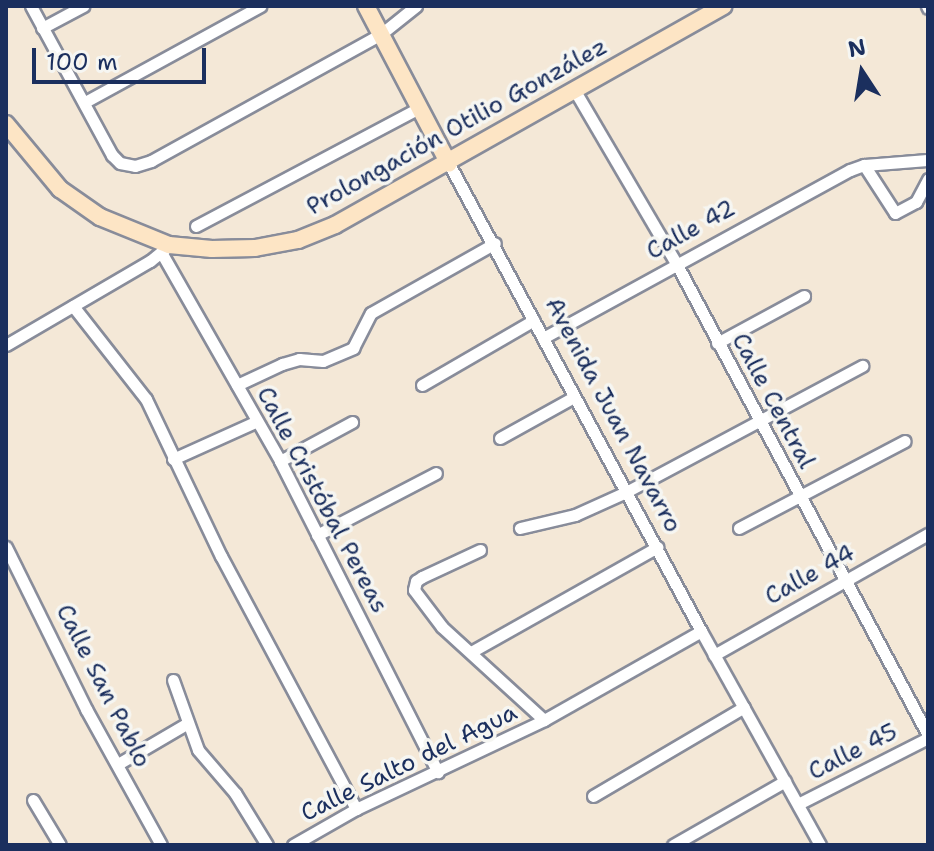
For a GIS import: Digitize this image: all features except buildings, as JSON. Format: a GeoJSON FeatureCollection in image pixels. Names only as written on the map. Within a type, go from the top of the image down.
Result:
{"type":"FeatureCollection","features":[{"type":"Feature","properties":{"kind":"main road","name":"Avenida Juan Navarro"},"geometry":{"type":"LineString","coordinates":[[366,6],[449,164]]}},
{"type":"Feature","properties":{"kind":"main road","name":"Prolongación Otilio González"},"geometry":{"type":"LineString","coordinates":[[8,131],[60,189],[78,203],[165,248],[255,248],[298,240],[335,225],[449,164],[724,6]]}},
{"type":"Feature","properties":{"kind":"street"},"geometry":{"type":"LineString","coordinates":[[31,6],[116,161],[130,166],[151,161],[381,34],[416,6]]}},
{"type":"Feature","properties":{"kind":"street"},"geometry":{"type":"LineString","coordinates":[[42,28],[83,6]]}},
{"type":"Feature","properties":{"kind":"street"},"geometry":{"type":"LineString","coordinates":[[85,102],[260,6]]}},
{"type":"Feature","properties":{"kind":"street","name":"Calle Central"},"geometry":{"type":"LineString","coordinates":[[575,91],[676,263],[928,736]]}},
{"type":"Feature","properties":{"kind":"street"},"geometry":{"type":"LineString","coordinates":[[196,226],[419,108]]}},
{"type":"Feature","properties":{"kind":"street"},"geometry":{"type":"LineString","coordinates":[[928,160],[864,165],[890,210],[899,213],[916,202],[928,179]]}},
{"type":"Feature","properties":{"kind":"street","name":"Avenida Juan Navarro"},"geometry":{"type":"LineString","coordinates":[[449,164],[495,243],[574,397],[820,845]]}},
{"type":"Feature","properties":{"kind":"street","name":"Calle 42"},"geometry":{"type":"LineString","coordinates":[[543,338],[676,263],[864,165]]}},
{"type":"Feature","properties":{"kind":"street"},"geometry":{"type":"LineString","coordinates":[[237,385],[294,360],[323,361],[353,348],[371,313],[495,243]]}},
{"type":"Feature","properties":{"kind":"street"},"geometry":{"type":"LineString","coordinates":[[6,344],[165,248]]}},
{"type":"Feature","properties":{"kind":"street","name":"Calle Cristóbal Pereas"},"geometry":{"type":"LineString","coordinates":[[165,248],[280,461],[438,772]]}},
{"type":"Feature","properties":{"kind":"street"},"geometry":{"type":"LineString","coordinates":[[717,343],[804,296]]}},
{"type":"Feature","properties":{"kind":"street"},"geometry":{"type":"LineString","coordinates":[[73,306],[146,399],[173,459],[356,809]]}},
{"type":"Feature","properties":{"kind":"street"},"geometry":{"type":"LineString","coordinates":[[422,385],[534,320]]}},
{"type":"Feature","properties":{"kind":"street"},"geometry":{"type":"LineString","coordinates":[[520,528],[575,515],[626,492],[862,366]]}},
{"type":"Feature","properties":{"kind":"street"},"geometry":{"type":"LineString","coordinates":[[500,438],[574,397]]}},
{"type":"Feature","properties":{"kind":"street"},"geometry":{"type":"LineString","coordinates":[[173,459],[257,421]]}},
{"type":"Feature","properties":{"kind":"street"},"geometry":{"type":"LineString","coordinates":[[280,461],[352,422]]}},
{"type":"Feature","properties":{"kind":"street"},"geometry":{"type":"LineString","coordinates":[[739,528],[905,441]]}},
{"type":"Feature","properties":{"kind":"street"},"geometry":{"type":"LineString","coordinates":[[317,535],[436,473]]}},
{"type":"Feature","properties":{"kind":"street","name":"Calle 44"},"geometry":{"type":"LineString","coordinates":[[714,655],[928,534]]}},
{"type":"Feature","properties":{"kind":"street","name":"Calle San Pablo"},"geometry":{"type":"LineString","coordinates":[[6,547],[86,709],[161,845]]}},
{"type":"Feature","properties":{"kind":"street"},"geometry":{"type":"LineString","coordinates":[[471,652],[657,547]]}},
{"type":"Feature","properties":{"kind":"street"},"geometry":{"type":"LineString","coordinates":[[480,550],[422,577],[414,586],[417,596],[442,627],[544,720]]}},
{"type":"Feature","properties":{"kind":"street","name":"Calle Salto del Agua"},"geometry":{"type":"LineString","coordinates":[[293,845],[356,809],[544,720],[701,631]]}},
{"type":"Feature","properties":{"kind":"street"},"geometry":{"type":"LineString","coordinates":[[173,680],[200,755],[235,793],[267,845]]}},
{"type":"Feature","properties":{"kind":"street"},"geometry":{"type":"LineString","coordinates":[[593,796],[744,707]]}},
{"type":"Feature","properties":{"kind":"street"},"geometry":{"type":"LineString","coordinates":[[118,764],[188,723]]}},
{"type":"Feature","properties":{"kind":"street","name":"Calle 45"},"geometry":{"type":"LineString","coordinates":[[798,804],[928,736]]}},
{"type":"Feature","properties":{"kind":"street"},"geometry":{"type":"LineString","coordinates":[[673,845],[689,842],[785,781]]}},
{"type":"Feature","properties":{"kind":"street"},"geometry":{"type":"LineString","coordinates":[[33,800],[60,845]]}}]}
